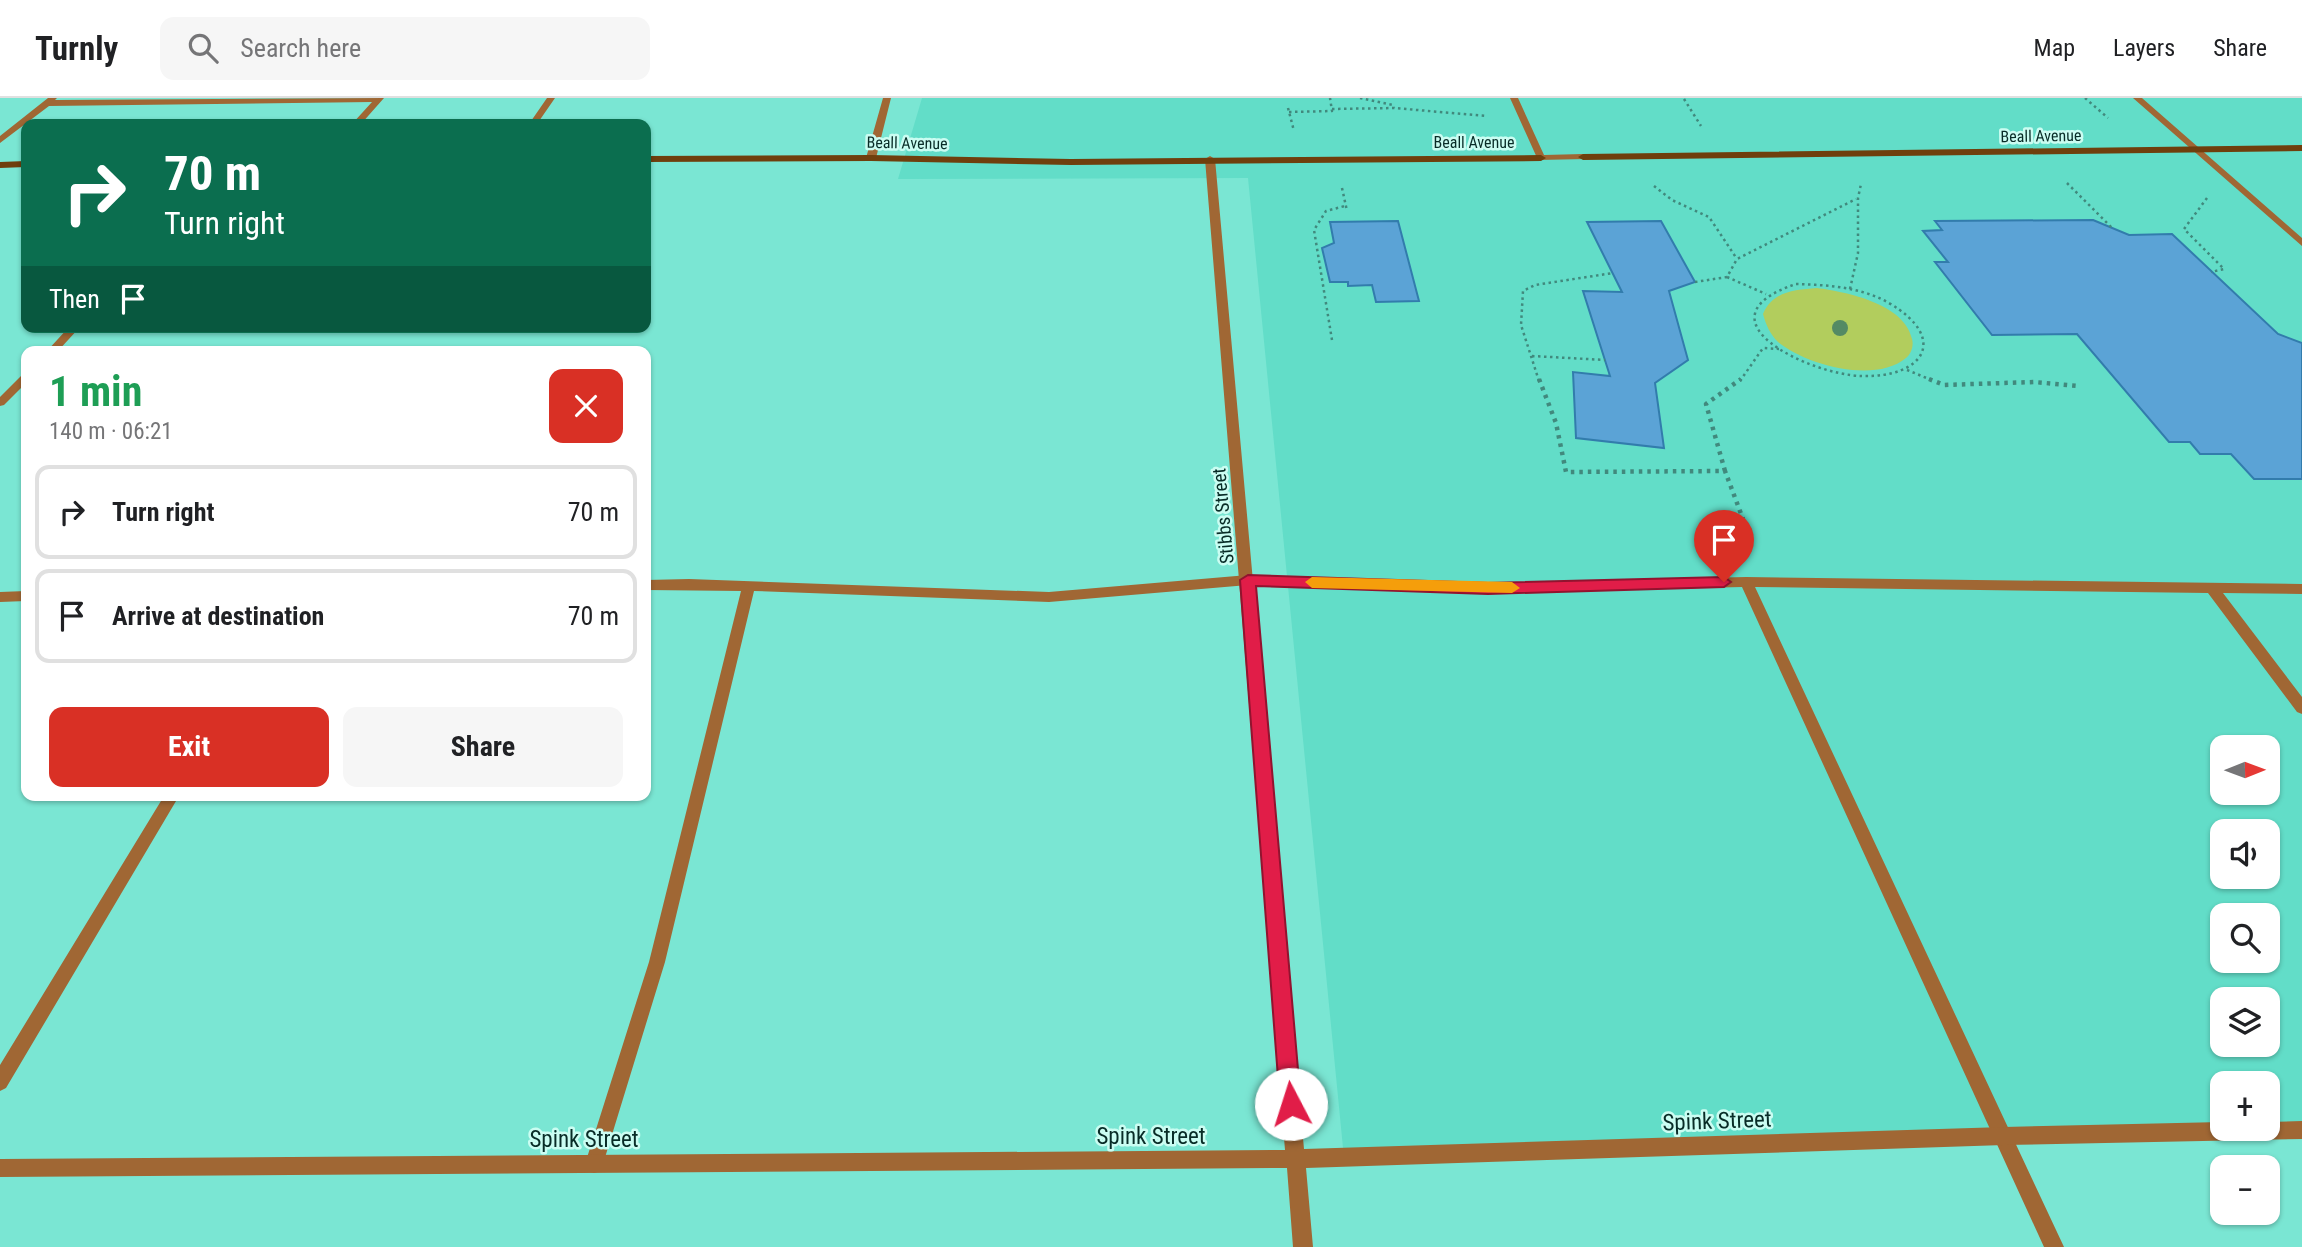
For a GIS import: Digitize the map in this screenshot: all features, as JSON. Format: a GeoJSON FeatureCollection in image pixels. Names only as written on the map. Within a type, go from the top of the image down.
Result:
{"type":"FeatureCollection","features":[{"type":"Feature","properties":{"kind":"street"},"geometry":{"type":"LineString","coordinates":[[536,119],[551,98]]}},
{"type":"Feature","properties":{"kind":"street"},"geometry":{"type":"LineString","coordinates":[[871,158],[887,98]]}},
{"type":"Feature","properties":{"kind":"street"},"geometry":{"type":"LineString","coordinates":[[1514,98],[1541,158]]}},
{"type":"Feature","properties":{"kind":"street"},"geometry":{"type":"LineString","coordinates":[[2137,98],[2302,243]]}},
{"type":"Feature","properties":{"kind":"street"},"geometry":{"type":"LineString","coordinates":[[26,119],[50,100],[379,99]]}},
{"type":"Feature","properties":{"kind":"street"},"geometry":{"type":"LineString","coordinates":[[361,119],[379,99]]}},
{"type":"Feature","properties":{"kind":"street"},"geometry":{"type":"LineString","coordinates":[[0,140],[21,123]]}},
{"type":"Feature","properties":{"kind":"street","name":"Beall Avenue"},"geometry":{"type":"LineString","coordinates":[[651,159],[871,158],[1071,162],[2302,148]]}},
{"type":"Feature","properties":{"kind":"street","name":"Stibbs Street"},"geometry":{"type":"LineString","coordinates":[[1210,159],[1303,1247]]}},
{"type":"Feature","properties":{"kind":"street"},"geometry":{"type":"LineString","coordinates":[[0,165],[21,164]]}},
{"type":"Feature","properties":{"kind":"street"},"geometry":{"type":"LineString","coordinates":[[57,346],[69,333]]}},
{"type":"Feature","properties":{"kind":"street"},"geometry":{"type":"LineString","coordinates":[[0,403],[21,382]]}},
{"type":"Feature","properties":{"kind":"street"},"geometry":{"type":"LineString","coordinates":[[651,584],[1049,597],[1248,580],[1488,588],[1746,582],[2302,589]]}},
{"type":"Feature","properties":{"kind":"street"},"geometry":{"type":"LineString","coordinates":[[1746,582],[2054,1247]]}},
{"type":"Feature","properties":{"kind":"street"},"geometry":{"type":"LineString","coordinates":[[594,1164],[657,962],[749,586]]}},
{"type":"Feature","properties":{"kind":"street"},"geometry":{"type":"LineString","coordinates":[[2212,588],[2302,708]]}},
{"type":"Feature","properties":{"kind":"street"},"geometry":{"type":"LineString","coordinates":[[0,597],[21,596]]}},
{"type":"Feature","properties":{"kind":"street"},"geometry":{"type":"LineString","coordinates":[[0,1082],[169,801]]}},
{"type":"Feature","properties":{"kind":"street","name":"Spink Street"},"geometry":{"type":"LineString","coordinates":[[0,1168],[1295,1159],[2004,1136],[2302,1130]]}},
{"type":"Feature","properties":{"kind":"path"},"geometry":{"type":"LineString","coordinates":[[1331,98],[1332,109]]}},
{"type":"Feature","properties":{"kind":"path"},"geometry":{"type":"LineString","coordinates":[[1360,98],[1393,105],[1394,108]]}},
{"type":"Feature","properties":{"kind":"path"},"geometry":{"type":"LineString","coordinates":[[2085,98],[2111,121]]}},
{"type":"Feature","properties":{"kind":"path"},"geometry":{"type":"LineString","coordinates":[[1684,99],[1706,132]]}},
{"type":"Feature","properties":{"kind":"path"},"geometry":{"type":"LineString","coordinates":[[1295,135],[1289,110],[1394,108],[1498,116]]}},
{"type":"Feature","properties":{"kind":"path"},"geometry":{"type":"LineString","coordinates":[[1850,153],[1865,173],[1856,199],[1860,211],[1858,269],[1850,289]]}},
{"type":"Feature","properties":{"kind":"path"},"geometry":{"type":"LineString","coordinates":[[2063,180],[2112,228]]}},
{"type":"Feature","properties":{"kind":"path"},"geometry":{"type":"LineString","coordinates":[[1647,181],[1672,200],[1709,216],[1737,259]]}},
{"type":"Feature","properties":{"kind":"path"},"geometry":{"type":"LineString","coordinates":[[2211,272],[2224,269],[2184,229],[2213,190]]}},
{"type":"Feature","properties":{"kind":"path"},"geometry":{"type":"LineString","coordinates":[[1727,277],[1737,259],[1856,199]]}},
{"type":"Feature","properties":{"kind":"path"},"geometry":{"type":"LineString","coordinates":[[1332,340],[1314,230],[1326,211],[1345,205]]}},
{"type":"Feature","properties":{"kind":"path"},"geometry":{"type":"LineString","coordinates":[[1613,273],[1535,285],[1523,291],[1521,317],[1556,424],[1566,472],[1725,471]]}},
{"type":"Feature","properties":{"kind":"path"},"geometry":{"type":"LineString","coordinates":[[1695,282],[1727,277],[1767,295]]}},
{"type":"Feature","properties":{"kind":"path"},"geometry":{"type":"LineString","coordinates":[[1796,284],[1822,284],[1850,289],[1877,298],[1900,310],[1917,325],[1925,341],[1925,355],[1914,366],[1907,370],[1871,377],[1843,375],[1815,368],[1779,349],[1758,328],[1754,313],[1760,299],[1774,290],[1796,284]]}},
{"type":"Feature","properties":{"kind":"path"},"geometry":{"type":"LineString","coordinates":[[1743,519],[1725,471],[1706,404],[1739,382],[1763,348],[1779,349]]}},
{"type":"Feature","properties":{"kind":"path"},"geometry":{"type":"LineString","coordinates":[[1532,356],[1605,360]]}},
{"type":"Feature","properties":{"kind":"path"},"geometry":{"type":"LineString","coordinates":[[1907,370],[1944,386],[2034,382],[2079,386]]}},
{"type":"Feature","properties":{"kind":"shaded area"},"geometry":{"type":"Polygon","coordinates":[[[922,98],[2302,98],[2302,1132],[2280,1133],[2280,1071],[2210,1071],[2210,1134],[1344,1158],[1248,178],[898,179],[922,98]]]}},
{"type":"Feature","properties":{"kind":"shaded area"},"geometry":{"type":"Polygon","coordinates":[[[1817,288],[1873,302],[1898,317],[1907,327],[1912,339],[1912,347],[1906,358],[1893,366],[1877,370],[1841,368],[1805,358],[1778,342],[1764,318],[1767,306],[1785,293],[1817,288]]]}},
{"type":"Feature","properties":{"kind":"building"},"geometry":{"type":"Polygon","coordinates":[[[2093,220],[2129,235],[2172,234],[2278,334],[2302,343],[2302,479],[2254,479],[2231,454],[2200,454],[2190,442],[2169,442],[2077,334],[1992,335],[1935,262],[1948,262],[1923,231],[1942,230],[1935,221],[2093,220]]]}},
{"type":"Feature","properties":{"kind":"building"},"geometry":{"type":"Polygon","coordinates":[[[1398,221],[1419,301],[1376,302],[1372,285],[1348,286],[1348,282],[1330,282],[1322,248],[1334,243],[1330,222],[1398,221]]]}},
{"type":"Feature","properties":{"kind":"building"},"geometry":{"type":"Polygon","coordinates":[[[1661,221],[1695,282],[1669,291],[1688,360],[1655,383],[1664,448],[1576,438],[1573,372],[1610,376],[1583,291],[1622,292],[1587,222],[1661,221]]]}},
{"type":"Feature","properties":{"kind":"slow traffic"},"geometry":{"type":"LineString","coordinates":[[1312,582],[1512,588]]}},
{"type":"Feature","properties":{"kind":"route"},"geometry":{"type":"LineString","coordinates":[[1291,1104],[1248,580],[1488,588],[1724,582]]}}]}
